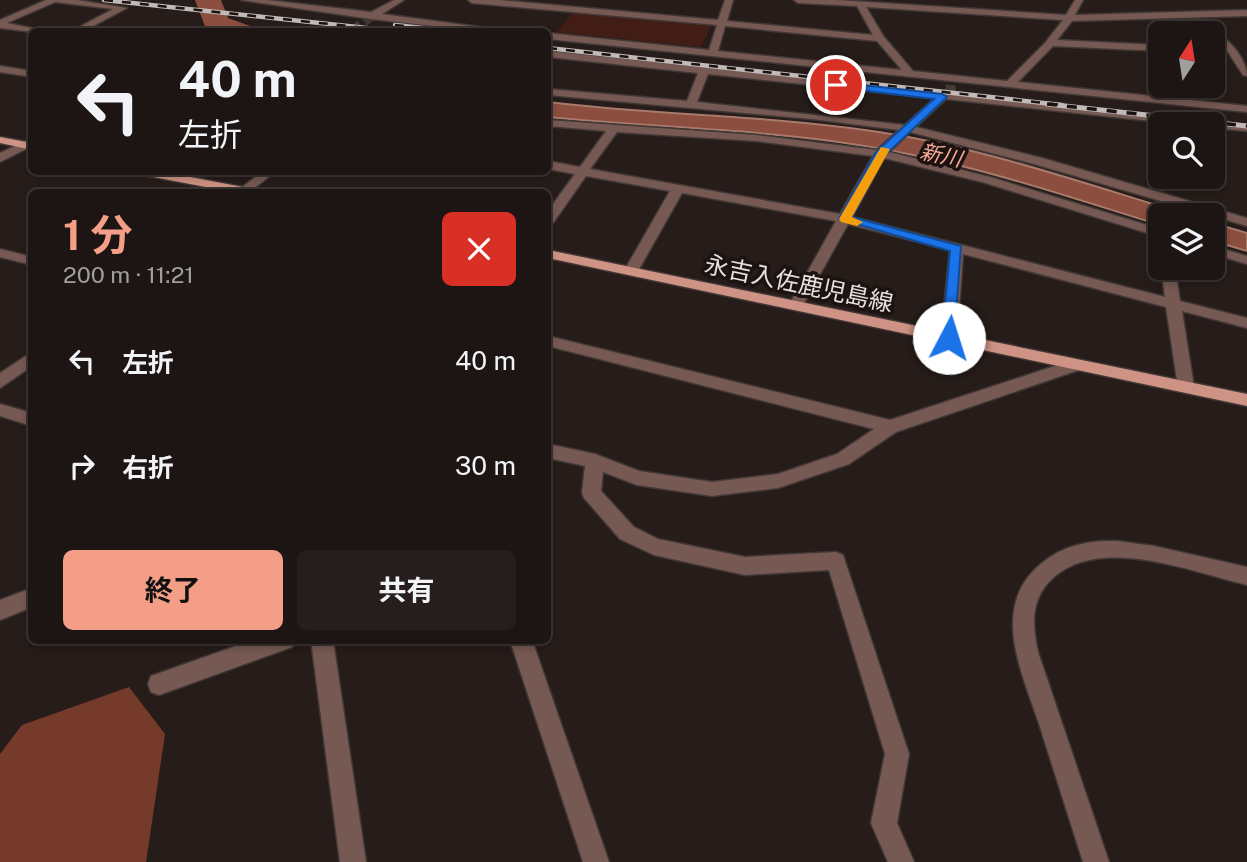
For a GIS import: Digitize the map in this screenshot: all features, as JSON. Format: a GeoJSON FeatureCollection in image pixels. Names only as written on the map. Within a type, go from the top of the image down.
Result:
{"type":"FeatureCollection","features":[{"type":"Feature","properties":{"kind":"main road"},"geometry":{"type":"LineString","coordinates":[[0,140],[28,144]]}},
{"type":"Feature","properties":{"kind":"main road"},"geometry":{"type":"LineString","coordinates":[[163,175],[230,189]]}},
{"type":"Feature","properties":{"kind":"main road","name":"永吉入佐鹿児島線"},"geometry":{"type":"LineString","coordinates":[[551,255],[1247,400]]}},
{"type":"Feature","properties":{"kind":"street"},"geometry":{"type":"LineString","coordinates":[[0,24],[54,0],[123,8],[82,28]]}},
{"type":"Feature","properties":{"kind":"street"},"geometry":{"type":"LineString","coordinates":[[246,0],[481,28]]}},
{"type":"Feature","properties":{"kind":"street"},"geometry":{"type":"LineString","coordinates":[[372,15],[400,0]]}},
{"type":"Feature","properties":{"kind":"street"},"geometry":{"type":"LineString","coordinates":[[472,0],[555,24],[713,52],[908,71],[949,88],[1010,84],[1247,109]]}},
{"type":"Feature","properties":{"kind":"street"},"geometry":{"type":"LineString","coordinates":[[555,24],[573,0]]}},
{"type":"Feature","properties":{"kind":"street"},"geometry":{"type":"LineString","coordinates":[[713,52],[729,0]]}},
{"type":"Feature","properties":{"kind":"street"},"geometry":{"type":"LineString","coordinates":[[798,0],[860,5],[911,4],[1071,18],[1247,13]]}},
{"type":"Feature","properties":{"kind":"street"},"geometry":{"type":"LineString","coordinates":[[1010,84],[1052,43],[1071,18],[1079,0]]}},
{"type":"Feature","properties":{"kind":"street"},"geometry":{"type":"LineString","coordinates":[[1203,0],[1226,13]]}},
{"type":"Feature","properties":{"kind":"street"},"geometry":{"type":"LineString","coordinates":[[860,5],[880,38],[908,71]]}},
{"type":"Feature","properties":{"kind":"street"},"geometry":{"type":"LineString","coordinates":[[1190,15],[1197,21]]}},
{"type":"Feature","properties":{"kind":"street"},"geometry":{"type":"LineString","coordinates":[[555,24],[722,23],[880,38]]}},
{"type":"Feature","properties":{"kind":"street"},"geometry":{"type":"LineString","coordinates":[[0,24],[28,29]]}},
{"type":"Feature","properties":{"kind":"street"},"geometry":{"type":"LineString","coordinates":[[1052,43],[1148,50]]}},
{"type":"Feature","properties":{"kind":"street"},"geometry":{"type":"LineString","coordinates":[[1225,45],[1247,74]]}},
{"type":"Feature","properties":{"kind":"street"},"geometry":{"type":"LineString","coordinates":[[1225,50],[1247,50]]}},
{"type":"Feature","properties":{"kind":"street"},"geometry":{"type":"LineString","coordinates":[[551,54],[704,70],[949,88],[1148,116]]}},
{"type":"Feature","properties":{"kind":"street"},"geometry":{"type":"LineString","coordinates":[[0,69],[28,74]]}},
{"type":"Feature","properties":{"kind":"street"},"geometry":{"type":"LineString","coordinates":[[691,105],[704,70]]}},
{"type":"Feature","properties":{"kind":"street"},"geometry":{"type":"LineString","coordinates":[[796,305],[880,154],[949,88]]}},
{"type":"Feature","properties":{"kind":"street"},"geometry":{"type":"LineString","coordinates":[[551,92],[906,128],[1038,161],[1247,222]]}},
{"type":"Feature","properties":{"kind":"street"},"geometry":{"type":"LineString","coordinates":[[1176,98],[1178,102]]}},
{"type":"Feature","properties":{"kind":"street"},"geometry":{"type":"LineString","coordinates":[[551,123],[761,139],[880,154],[1000,184],[1148,229]]}},
{"type":"Feature","properties":{"kind":"street"},"geometry":{"type":"LineString","coordinates":[[1225,126],[1247,128]]}},
{"type":"Feature","properties":{"kind":"street"},"geometry":{"type":"LineString","coordinates":[[551,216],[613,129]]}},
{"type":"Feature","properties":{"kind":"street"},"geometry":{"type":"LineString","coordinates":[[0,158],[28,144]]}},
{"type":"Feature","properties":{"kind":"street"},"geometry":{"type":"LineString","coordinates":[[551,166],[845,219],[1247,323]]}},
{"type":"Feature","properties":{"kind":"street"},"geometry":{"type":"LineString","coordinates":[[249,189],[265,175]]}},
{"type":"Feature","properties":{"kind":"street"},"geometry":{"type":"LineString","coordinates":[[631,271],[677,190]]}},
{"type":"Feature","properties":{"kind":"street"},"geometry":{"type":"LineString","coordinates":[[949,338],[957,249]]}},
{"type":"Feature","properties":{"kind":"street"},"geometry":{"type":"LineString","coordinates":[[0,253],[28,260]]}},
{"type":"Feature","properties":{"kind":"street"},"geometry":{"type":"LineString","coordinates":[[1225,254],[1247,260]]}},
{"type":"Feature","properties":{"kind":"street"},"geometry":{"type":"LineString","coordinates":[[1169,280],[1186,387]]}},
{"type":"Feature","properties":{"kind":"street"},"geometry":{"type":"LineString","coordinates":[[551,342],[890,428]]}},
{"type":"Feature","properties":{"kind":"street"},"geometry":{"type":"LineString","coordinates":[[0,382],[28,360]]}},
{"type":"Feature","properties":{"kind":"street"},"geometry":{"type":"LineString","coordinates":[[551,452],[595,461],[637,478],[712,489],[778,481],[844,459],[890,428],[1076,365]]}},
{"type":"Feature","properties":{"kind":"street"},"geometry":{"type":"LineString","coordinates":[[0,410],[28,419]]}},
{"type":"Feature","properties":{"kind":"street"},"geometry":{"type":"LineString","coordinates":[[595,461],[591,493],[626,533],[654,547],[745,566],[836,561],[897,754],[884,823],[901,862]]}},
{"type":"Feature","properties":{"kind":"street"},"geometry":{"type":"LineString","coordinates":[[1096,862],[1033,670],[1023,628],[1024,605],[1037,579],[1063,559],[1100,549],[1149,554],[1247,576]]}},
{"type":"Feature","properties":{"kind":"street"},"geometry":{"type":"LineString","coordinates":[[0,610],[28,599]]}},
{"type":"Feature","properties":{"kind":"street"},"geometry":{"type":"LineString","coordinates":[[159,684],[273,644]]}},
{"type":"Feature","properties":{"kind":"street"},"geometry":{"type":"LineString","coordinates":[[323,644],[353,862]]}},
{"type":"Feature","properties":{"kind":"street"},"geometry":{"type":"LineString","coordinates":[[522,644],[596,862]]}},
{"type":"Feature","properties":{"kind":"shaded area"},"geometry":{"type":"Polygon","coordinates":[[[573,12],[711,26],[701,47],[557,32],[573,12]]]}},
{"type":"Feature","properties":{"kind":"shaded area"},"geometry":{"type":"Polygon","coordinates":[[[129,687],[165,734],[146,862],[0,862],[0,754],[22,725],[129,687]]]}},
{"type":"Feature","properties":{"kind":"water"},"geometry":{"type":"Polygon","coordinates":[[[551,102],[826,125],[947,145],[1028,166],[1150,203],[1148,221],[1001,176],[936,160],[859,145],[771,134],[551,117],[551,102]]]}},
{"type":"Feature","properties":{"kind":"water"},"geometry":{"type":"Polygon","coordinates":[[[1225,227],[1247,233],[1247,251],[1225,245],[1225,227]]]}},
{"type":"Feature","properties":{"kind":"waterway","name":"新川"},"geometry":{"type":"LineString","coordinates":[[208,0],[216,23],[229,28]]}},
{"type":"Feature","properties":{"kind":"tunnel"},"geometry":{"type":"LineString","coordinates":[[357,28],[371,16]]}},
{"type":"Feature","properties":{"kind":"tunnel"},"geometry":{"type":"LineString","coordinates":[[950,95],[951,83]]}},
{"type":"Feature","properties":{"kind":"railway"},"geometry":{"type":"LineString","coordinates":[[104,0],[366,28]]}},
{"type":"Feature","properties":{"kind":"railway"},"geometry":{"type":"LineString","coordinates":[[395,25],[422,28]]}},
{"type":"Feature","properties":{"kind":"railway"},"geometry":{"type":"LineString","coordinates":[[551,48],[1062,105]]}},
{"type":"Feature","properties":{"kind":"railway"},"geometry":{"type":"LineString","coordinates":[[1047,104],[1247,126]]}},
{"type":"Feature","properties":{"kind":"slow traffic"},"geometry":{"type":"LineString","coordinates":[[857,222],[845,219],[885,149]]}},
{"type":"Feature","properties":{"kind":"route"},"geometry":{"type":"LineString","coordinates":[[836,85],[942,97],[880,154],[845,219],[957,249],[949,338]]}}]}
